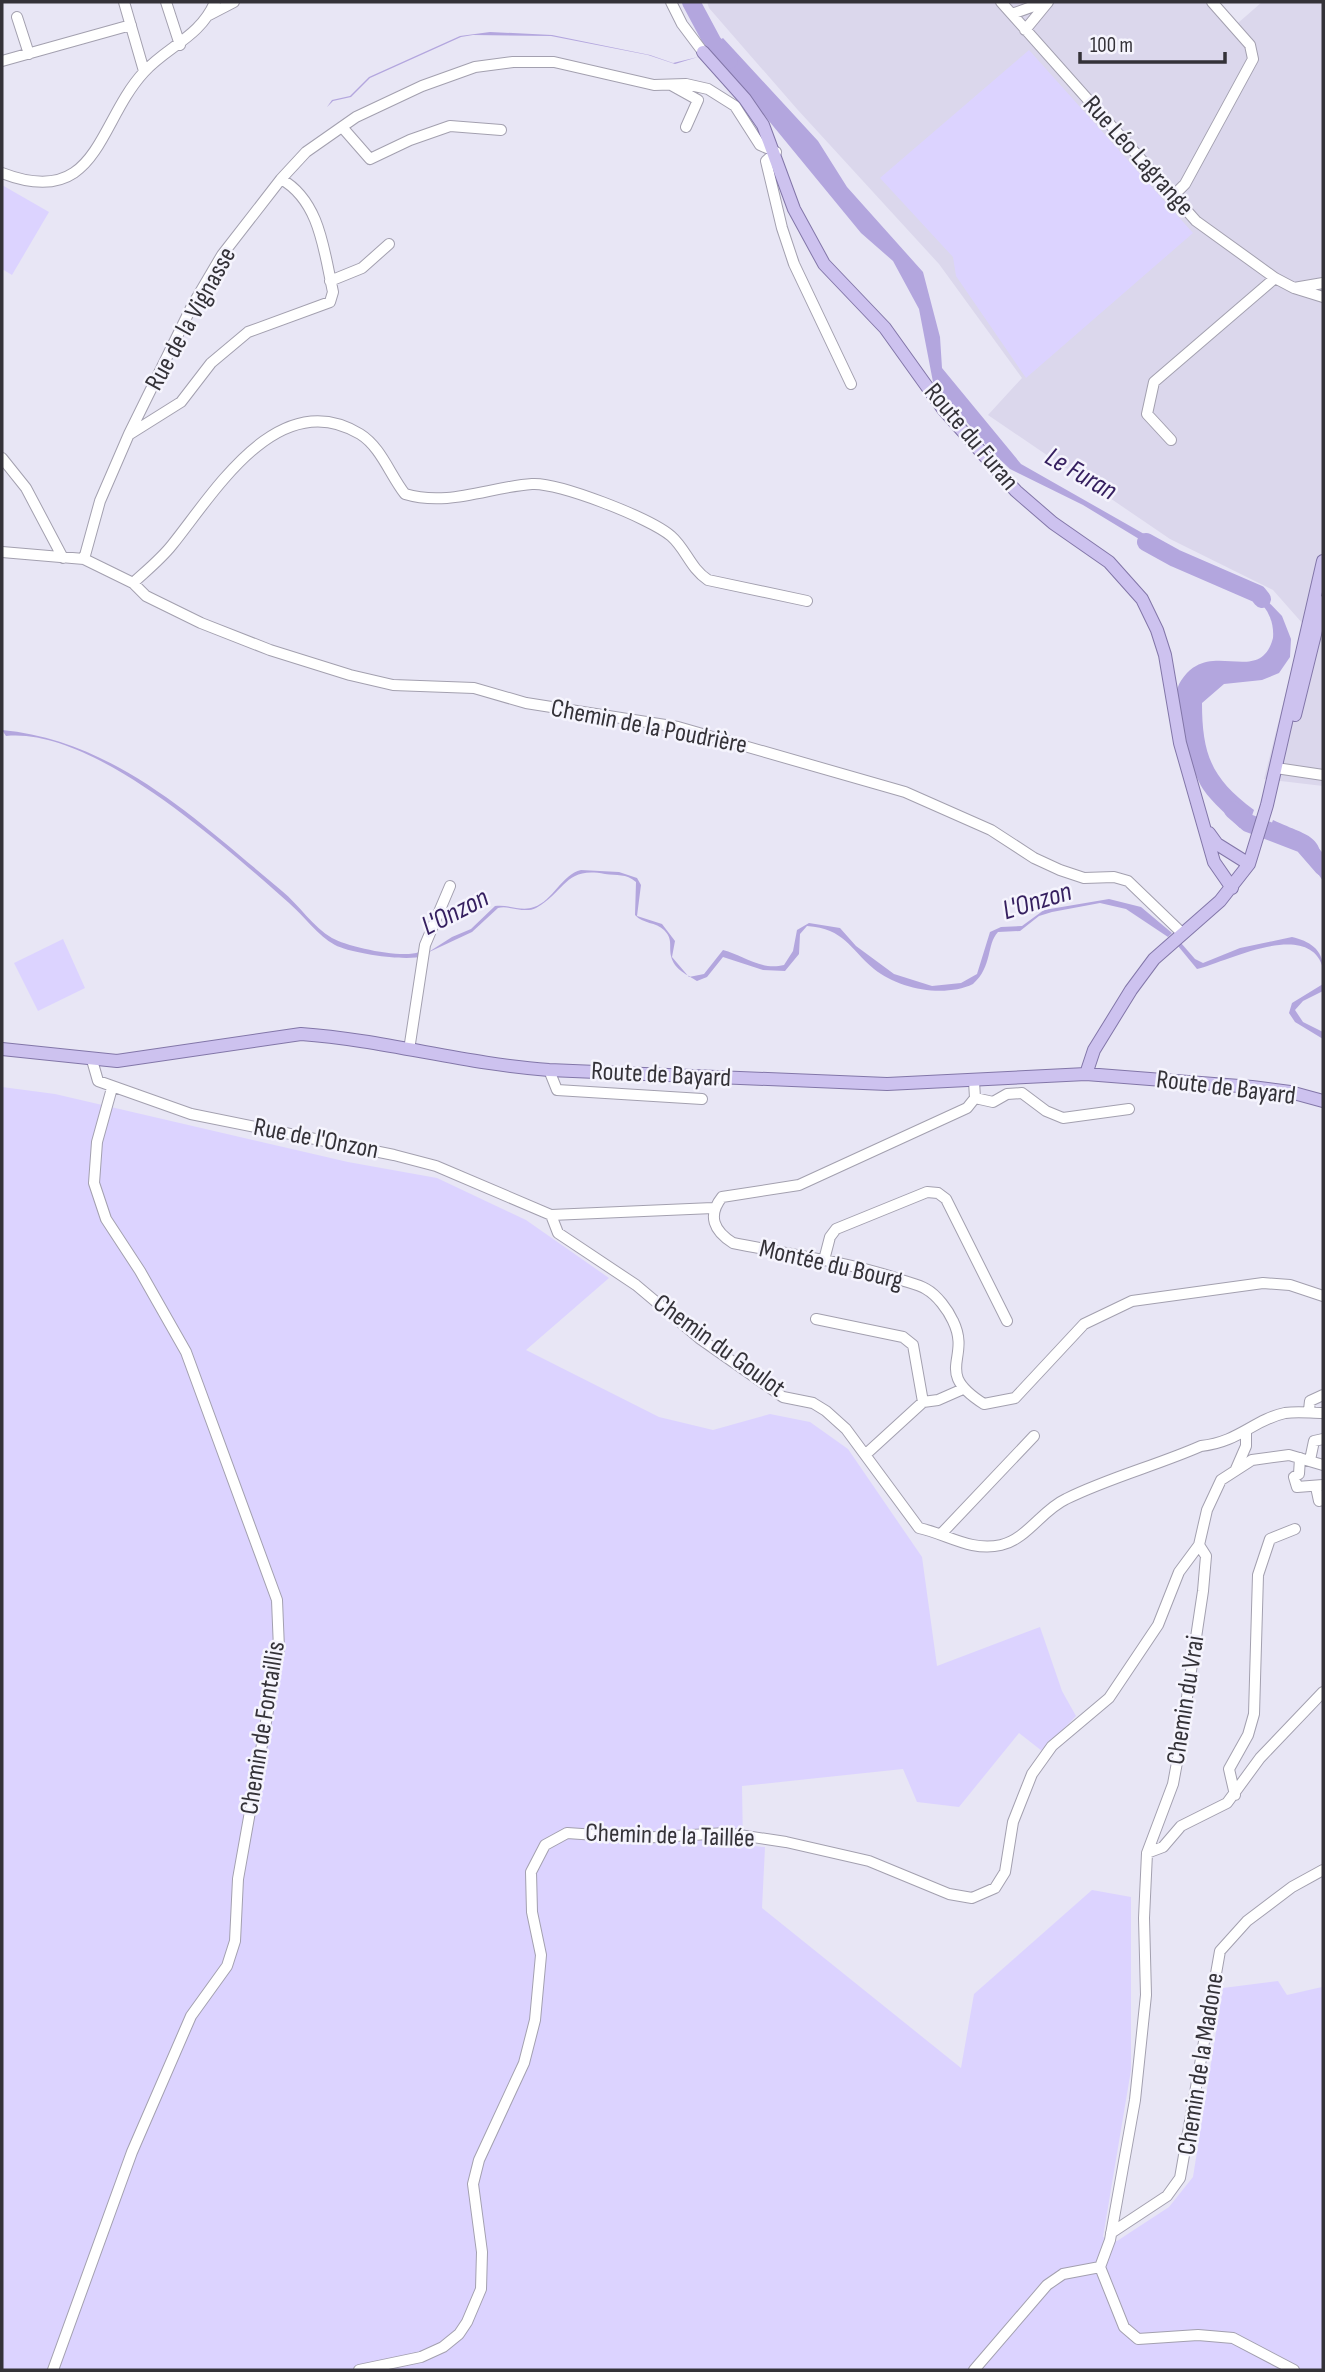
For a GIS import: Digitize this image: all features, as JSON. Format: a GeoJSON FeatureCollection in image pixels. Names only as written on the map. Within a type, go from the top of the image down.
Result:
{"type":"FeatureCollection","features":[{"type":"Feature","properties":{"kind":"main road","name":"Route du Furan"},"geometry":{"type":"LineString","coordinates":[[703,52],[745,99],[763,125],[776,152],[794,209],[809,241],[824,264],[885,328],[943,409],[1016,491],[1053,523],[1109,562],[1142,599],[1165,655],[1180,743],[1214,862],[1232,888]]}},
{"type":"Feature","properties":{"kind":"main road"},"geometry":{"type":"LineString","coordinates":[[1086,1074],[1092,1054],[1131,990],[1154,959],[1232,888],[1249,864],[1267,805],[1323,561]]}},
{"type":"Feature","properties":{"kind":"main road"},"geometry":{"type":"LineString","coordinates":[[1276,768],[1295,716],[1323,602]]}},
{"type":"Feature","properties":{"kind":"main road","name":"Route du Furan"},"geometry":{"type":"LineString","coordinates":[[1205,827],[1217,844],[1249,864]]}},
{"type":"Feature","properties":{"kind":"main road","name":"Route de Bayard"},"geometry":{"type":"LineString","coordinates":[[2,1049],[92,1060],[148,1059],[263,1038],[301,1034],[502,1066],[549,1070],[887,1084],[1086,1074],[1252,1087],[1290,1092],[1323,1101]]}},
{"type":"Feature","properties":{"kind":"street"},"geometry":{"type":"LineString","coordinates":[[124,2],[144,71]]}},
{"type":"Feature","properties":{"kind":"street"},"geometry":{"type":"LineString","coordinates":[[166,2],[180,45]]}},
{"type":"Feature","properties":{"kind":"street"},"geometry":{"type":"LineString","coordinates":[[209,15],[215,2]]}},
{"type":"Feature","properties":{"kind":"street"},"geometry":{"type":"LineString","coordinates":[[2,173],[28,180],[53,181],[80,170],[98,149],[119,105],[144,71],[180,45],[209,15],[233,2]]}},
{"type":"Feature","properties":{"kind":"street"},"geometry":{"type":"LineString","coordinates":[[671,2],[682,24],[703,52]]}},
{"type":"Feature","properties":{"kind":"street","name":"Rue Léo Lagrange"},"geometry":{"type":"LineString","coordinates":[[1001,2],[1196,221],[1275,278],[1294,288],[1323,297]]}},
{"type":"Feature","properties":{"kind":"street"},"geometry":{"type":"LineString","coordinates":[[1012,14],[1046,2]]}},
{"type":"Feature","properties":{"kind":"street"},"geometry":{"type":"LineString","coordinates":[[1025,30],[1046,2]]}},
{"type":"Feature","properties":{"kind":"street"},"geometry":{"type":"LineString","coordinates":[[1172,197],[1185,184],[1253,59],[1250,44],[1212,2]]}},
{"type":"Feature","properties":{"kind":"street"},"geometry":{"type":"LineString","coordinates":[[17,17],[29,54]]}},
{"type":"Feature","properties":{"kind":"street"},"geometry":{"type":"LineString","coordinates":[[2,61],[131,25]]}},
{"type":"Feature","properties":{"kind":"street","name":"Rue de la Vignasse"},"geometry":{"type":"LineString","coordinates":[[84,559],[100,500],[129,434],[192,306],[222,255],[281,179],[306,152],[356,117],[422,86],[475,67],[513,62],[554,62],[654,85],[708,89],[723,97],[743,114],[760,145],[776,152]]}},
{"type":"Feature","properties":{"kind":"street"},"geometry":{"type":"LineString","coordinates":[[671,85],[698,100],[685,127]]}},
{"type":"Feature","properties":{"kind":"street"},"geometry":{"type":"LineString","coordinates":[[342,127],[370,159],[410,140],[450,126],[500,130]]}},
{"type":"Feature","properties":{"kind":"street"},"geometry":{"type":"LineString","coordinates":[[776,152],[766,161],[782,228],[794,264],[851,384]]}},
{"type":"Feature","properties":{"kind":"street"},"geometry":{"type":"LineString","coordinates":[[129,434],[181,402],[211,363],[248,332],[330,302],[330,281],[314,216],[301,193],[281,179]]}},
{"type":"Feature","properties":{"kind":"street"},"geometry":{"type":"LineString","coordinates":[[330,281],[362,268],[389,244]]}},
{"type":"Feature","properties":{"kind":"street"},"geometry":{"type":"LineString","coordinates":[[1171,440],[1147,414],[1154,383],[1275,278]]}},
{"type":"Feature","properties":{"kind":"street"},"geometry":{"type":"LineString","coordinates":[[1294,288],[1323,283]]}},
{"type":"Feature","properties":{"kind":"street"},"geometry":{"type":"LineString","coordinates":[[133,583],[169,549],[232,469],[254,448],[276,433],[300,424],[321,421],[361,434],[375,448],[405,494],[437,499],[516,485],[536,483],[557,486],[649,522],[671,536],[697,572],[708,580],[724,586],[773,592],[807,601]]}},
{"type":"Feature","properties":{"kind":"street"},"geometry":{"type":"LineString","coordinates":[[2,457],[26,488],[63,558]]}},
{"type":"Feature","properties":{"kind":"street"},"geometry":{"type":"LineString","coordinates":[[2,552],[84,559]]}},
{"type":"Feature","properties":{"kind":"street","name":"Chemin de la Poudrière"},"geometry":{"type":"LineString","coordinates":[[84,559],[133,583],[146,596],[201,623],[270,650],[350,675],[393,685],[474,688],[526,703],[678,727],[905,792],[991,830],[1034,858],[1060,870],[1084,878],[1114,877],[1128,881],[1182,933]]}},
{"type":"Feature","properties":{"kind":"street"},"geometry":{"type":"LineString","coordinates":[[1276,768],[1323,775]]}},
{"type":"Feature","properties":{"kind":"street"},"geometry":{"type":"LineString","coordinates":[[409,1050],[425,946],[450,886]]}},
{"type":"Feature","properties":{"kind":"street"},"geometry":{"type":"LineString","coordinates":[[92,1060],[98,1081],[112,1088]]}},
{"type":"Feature","properties":{"kind":"street"},"geometry":{"type":"LineString","coordinates":[[549,1070],[557,1090],[702,1099]]}},
{"type":"Feature","properties":{"kind":"street"},"geometry":{"type":"LineString","coordinates":[[551,1215],[713,1208],[722,1197],[733,1193],[799,1185],[967,1108],[975,1098],[974,1081]]}},
{"type":"Feature","properties":{"kind":"street","name":"Rue de l'Onzon"},"geometry":{"type":"LineString","coordinates":[[112,1088],[191,1114],[436,1166],[551,1215]]}},
{"type":"Feature","properties":{"kind":"street","name":"Chemin de Fontaillis"},"geometry":{"type":"LineString","coordinates":[[53,2370],[132,2152],[191,2017],[227,1966],[235,1941],[238,1880],[279,1649],[277,1600],[186,1352],[140,1270],[106,1219],[94,1183],[97,1142],[112,1088]]}},
{"type":"Feature","properties":{"kind":"street"},"geometry":{"type":"LineString","coordinates":[[975,1098],[993,1102],[1007,1094],[1022,1093],[1046,1111],[1063,1118],[1129,1109]]}},
{"type":"Feature","properties":{"kind":"street"},"geometry":{"type":"LineString","coordinates":[[824,1260],[830,1237],[836,1229],[927,1192],[938,1193],[946,1199],[1007,1321]]}},
{"type":"Feature","properties":{"kind":"street","name":"Montée du Bourg"},"geometry":{"type":"LineString","coordinates":[[713,1208],[712,1220],[721,1235],[733,1243],[853,1266],[926,1289],[941,1302],[954,1323],[958,1344],[955,1370],[962,1389]]}},
{"type":"Feature","properties":{"kind":"street","name":"Chemin du Goulot"},"geometry":{"type":"LineString","coordinates":[[551,1215],[551,1222],[558,1233],[636,1285],[699,1338],[783,1397],[813,1403],[826,1410],[846,1429],[919,1528],[943,1533],[973,1546],[1000,1545],[1015,1540],[1065,1499],[1201,1446],[1222,1444],[1246,1433],[1257,1424],[1284,1413],[1310,1410]]}},
{"type":"Feature","properties":{"kind":"street"},"geometry":{"type":"LineString","coordinates":[[865,1455],[923,1402],[938,1400],[962,1389],[984,1404],[1015,1398],[1084,1324],[1132,1301],[1263,1283],[1290,1285],[1323,1296]]}},
{"type":"Feature","properties":{"kind":"street"},"geometry":{"type":"LineString","coordinates":[[816,1319],[903,1337],[913,1345],[923,1402]]}},
{"type":"Feature","properties":{"kind":"street"},"geometry":{"type":"LineString","coordinates":[[1323,1395],[1310,1401],[1310,1410],[1323,1413]]}},
{"type":"Feature","properties":{"kind":"street"},"geometry":{"type":"LineString","coordinates":[[1236,1469],[1246,1446],[1246,1433]]}},
{"type":"Feature","properties":{"kind":"street"},"geometry":{"type":"LineString","coordinates":[[943,1533],[1034,1436]]}},
{"type":"Feature","properties":{"kind":"street"},"geometry":{"type":"LineString","coordinates":[[1321,1501],[1320,1486],[1297,1487],[1294,1477],[1299,1474],[1314,1441],[1323,1439]]}},
{"type":"Feature","properties":{"kind":"street"},"geometry":{"type":"LineString","coordinates":[[1199,1545],[1214,1491],[1221,1480],[1236,1469],[1252,1460],[1289,1455],[1323,1465]]}},
{"type":"Feature","properties":{"kind":"street"},"geometry":{"type":"LineString","coordinates":[[1235,1795],[1229,1769],[1248,1735],[1254,1714],[1258,1575],[1270,1539],[1295,1529]]}},
{"type":"Feature","properties":{"kind":"street","name":"Chemin du Vrai"},"geometry":{"type":"LineString","coordinates":[[1100,2267],[1111,2233],[1135,2100],[1146,1995],[1144,1918],[1147,1853],[1173,1784],[1178,1756],[1203,1591],[1206,1556],[1199,1545]]}},
{"type":"Feature","properties":{"kind":"street","name":"Chemin de la Taillée"},"geometry":{"type":"LineString","coordinates":[[359,2370],[421,2357],[443,2347],[459,2334],[481,2289],[482,2274],[473,2184],[479,2160],[524,2063],[535,2020],[541,1955],[532,1912],[531,1872],[545,1845],[567,1833],[640,1838],[726,1833],[786,1842],[869,1861],[949,1894],[972,1898],[995,1888],[1005,1872],[1013,1822],[1032,1774],[1052,1746],[1109,1698],[1158,1625],[1179,1572],[1199,1545]]}},
{"type":"Feature","properties":{"kind":"street"},"geometry":{"type":"LineString","coordinates":[[1147,1853],[1158,1850],[1181,1826],[1220,1808],[1235,1795],[1260,1758],[1323,1692]]}},
{"type":"Feature","properties":{"kind":"street","name":"Chemin de la Madone"},"geometry":{"type":"LineString","coordinates":[[1111,2233],[1167,2196],[1180,2178],[1220,1951],[1247,1921],[1292,1887],[1323,1870]]}},
{"type":"Feature","properties":{"kind":"street"},"geometry":{"type":"LineString","coordinates":[[974,2370],[1047,2286],[1063,2274],[1100,2267],[1124,2328],[1138,2339],[1198,2335],[1233,2338],[1294,2370]]}},
{"type":"Feature","properties":{"kind":"shaded area"},"geometry":{"type":"Polygon","coordinates":[[[707,2],[1205,2],[1230,30],[1262,2],[1323,2],[1323,786],[1264,779],[1303,624],[1273,590],[1170,539],[988,415],[1022,378],[939,264],[797,109],[709,8],[707,2]]]}},
{"type":"Feature","properties":{"kind":"shaded area"},"geometry":{"type":"Polygon","coordinates":[[[490,32],[552,35],[650,55],[673,63],[698,57],[675,64],[648,55],[551,36],[473,35],[461,37],[370,78],[351,97],[333,101],[327,107],[332,100],[350,96],[369,77],[460,36],[490,32]]]}},
{"type":"Feature","properties":{"kind":"shaded area"},"geometry":{"type":"Polygon","coordinates":[[[723,38],[818,141],[847,187],[923,272],[940,337],[942,368],[1021,464],[1174,551],[1254,587],[1282,616],[1291,639],[1290,657],[1279,673],[1262,680],[1224,684],[1202,703],[1207,752],[1228,788],[1254,810],[1248,827],[1240,828],[1203,789],[1189,756],[1181,726],[1177,691],[1184,677],[1196,666],[1218,661],[1251,661],[1268,651],[1273,629],[1264,607],[1239,585],[1144,542],[1083,505],[1010,469],[991,451],[933,382],[919,309],[893,261],[861,233],[709,48],[723,38]]]}},
{"type":"Feature","properties":{"kind":"shaded area"},"geometry":{"type":"Polygon","coordinates":[[[1029,50],[1193,233],[1026,378],[956,276],[953,257],[880,178],[1029,50]]]}},
{"type":"Feature","properties":{"kind":"shaded area"},"geometry":{"type":"Polygon","coordinates":[[[2,185],[49,212],[12,275],[2,269],[2,185]]]}},
{"type":"Feature","properties":{"kind":"shaded area"},"geometry":{"type":"Polygon","coordinates":[[[2,730],[43,737],[82,750],[119,767],[153,788],[219,838],[332,938],[376,951],[401,954],[419,952],[423,956],[378,956],[335,945],[230,852],[156,795],[117,770],[78,750],[41,738],[6,736],[2,730]]]}},
{"type":"Feature","properties":{"kind":"shaded area"},"geometry":{"type":"Polygon","coordinates":[[[1273,820],[1307,835],[1318,846],[1323,865],[1323,881],[1301,849],[1286,846],[1267,836],[1273,820]]]}},
{"type":"Feature","properties":{"kind":"shaded area"},"geometry":{"type":"Polygon","coordinates":[[[581,870],[619,872],[637,878],[641,885],[637,916],[662,924],[675,941],[672,957],[688,975],[673,961],[671,956],[670,939],[667,933],[635,915],[636,882],[625,876],[592,872],[574,877],[546,901],[536,908],[531,910],[498,908],[472,932],[427,953],[471,929],[495,906],[524,909],[541,904],[568,877],[581,870]]]}},
{"type":"Feature","properties":{"kind":"shaded area"},"geometry":{"type":"Polygon","coordinates":[[[1109,899],[1141,907],[1172,933],[1168,937],[1126,909],[1100,903],[1052,912],[1039,916],[1020,931],[998,932],[984,970],[973,984],[936,991],[909,986],[884,976],[838,935],[807,926],[800,934],[799,954],[785,971],[763,970],[723,957],[707,977],[697,981],[690,977],[704,974],[723,950],[768,966],[784,965],[793,951],[797,930],[809,923],[840,928],[856,946],[894,974],[932,986],[961,983],[977,974],[990,932],[1001,927],[1022,926],[1044,910],[1109,899]]]}},
{"type":"Feature","properties":{"kind":"shaded area"},"geometry":{"type":"Polygon","coordinates":[[[1292,937],[1304,941],[1318,951],[1323,968],[1315,953],[1301,946],[1285,944],[1246,952],[1197,969],[1178,946],[1181,943],[1195,959],[1203,963],[1240,948],[1292,937]]]}},
{"type":"Feature","properties":{"kind":"shaded area"},"geometry":{"type":"Polygon","coordinates":[[[63,939],[85,988],[38,1011],[14,963],[63,939]]]}},
{"type":"Feature","properties":{"kind":"shaded area"},"geometry":{"type":"Polygon","coordinates":[[[1323,984],[1323,991],[1303,1001],[1295,1010],[1303,1022],[1323,1032],[1323,1039],[1295,1022],[1289,1013],[1292,1003],[1323,984]]]}},
{"type":"Feature","properties":{"kind":"shaded area"},"geometry":{"type":"Polygon","coordinates":[[[2,1087],[55,1094],[348,1162],[437,1178],[526,1220],[609,1278],[526,1350],[659,1417],[713,1430],[770,1414],[810,1422],[848,1449],[922,1557],[937,1666],[1040,1627],[1062,1691],[1076,1716],[1042,1751],[1019,1733],[959,1807],[917,1802],[903,1769],[742,1786],[743,1845],[765,1847],[762,1908],[961,2068],[974,1994],[1092,1890],[1131,1897],[1131,2070],[1103,2237],[1117,2241],[1169,2207],[1193,2177],[1223,1988],[1278,1981],[1287,1995],[1322,1987],[1323,2370],[2,2370],[2,1087]]]}},
{"type":"Feature","properties":{"kind":"waterway","name":"Le Furan"},"geometry":{"type":"LineString","coordinates":[[691,2],[713,43],[729,60]]}},
{"type":"Feature","properties":{"kind":"waterway","name":"Le Furan"},"geometry":{"type":"LineString","coordinates":[[1146,542],[1175,558],[1258,594],[1262,599]]}},
{"type":"Feature","properties":{"kind":"waterway","name":"Le Furan"},"geometry":{"type":"LineString","coordinates":[[1233,810],[1248,823],[1303,844],[1323,867]]}},
{"type":"Feature","properties":{"kind":"water label","name":"L'Onzon"},"geometry":{"type":"Point","coordinates":[1037,901]}},
{"type":"Feature","properties":{"kind":"water label","name":"L'Onzon"},"geometry":{"type":"Point","coordinates":[455,912]}}]}
